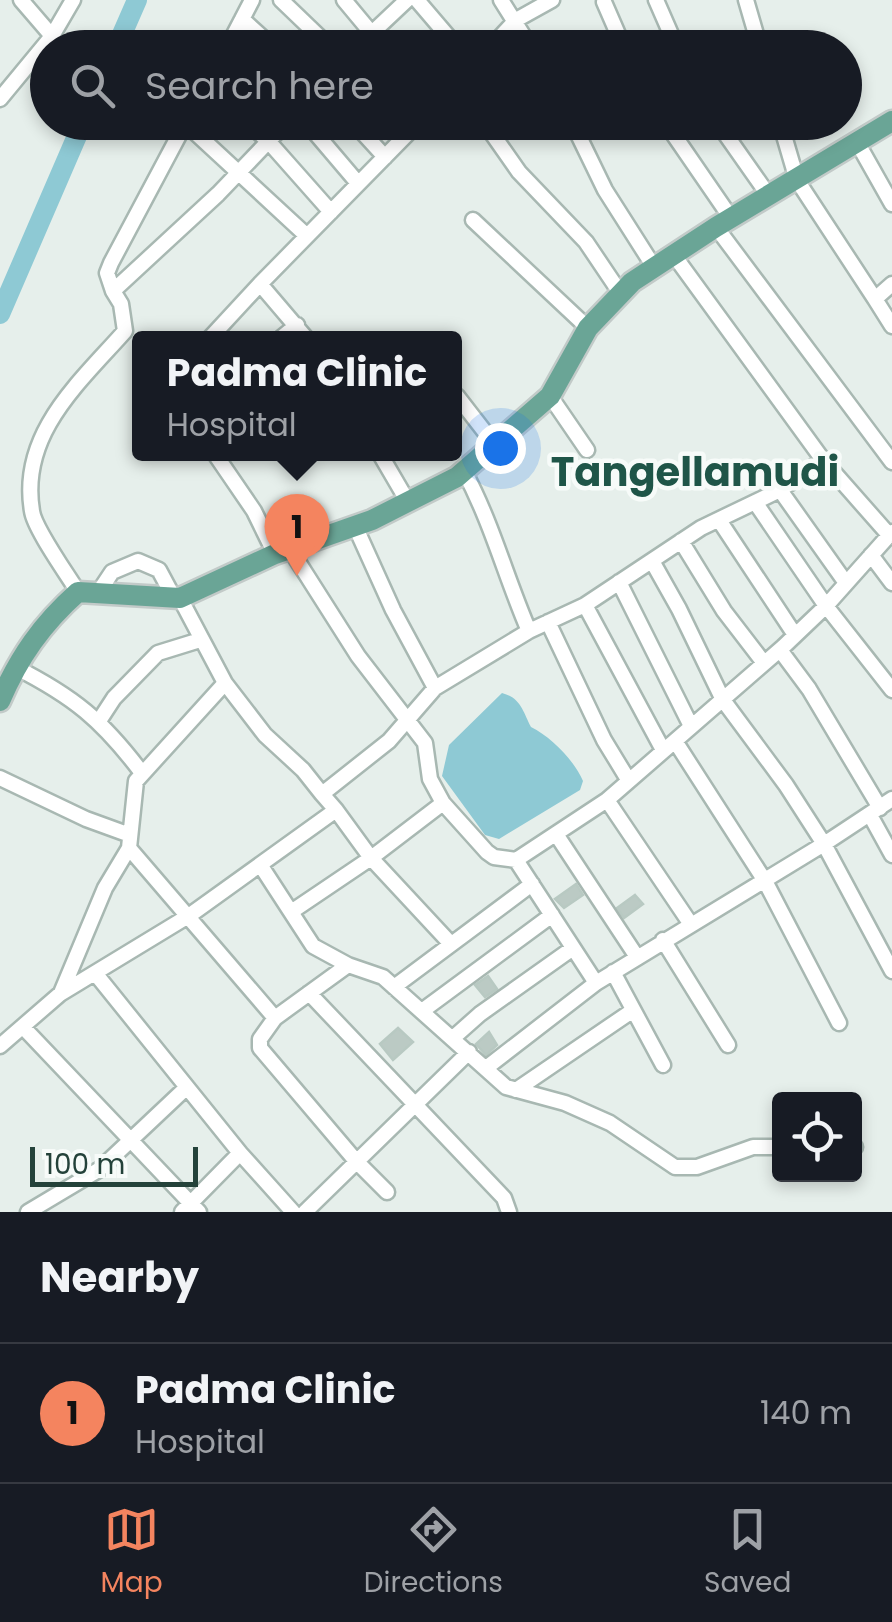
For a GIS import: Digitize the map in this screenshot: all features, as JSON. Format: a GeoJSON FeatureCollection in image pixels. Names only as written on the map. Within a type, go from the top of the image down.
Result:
{"type":"FeatureCollection","features":[{"type":"Feature","properties":{"kind":"main road"},"geometry":{"type":"LineString","coordinates":[[862,139],[892,121]]}},
{"type":"Feature","properties":{"kind":"main road"},"geometry":{"type":"LineString","coordinates":[[0,701],[14,666],[48,618],[88,593],[177,598],[282,552],[354,526],[464,472],[550,396],[588,328],[620,294],[673,254],[860,140]]}},
{"type":"Feature","properties":{"kind":"street"},"geometry":{"type":"LineString","coordinates":[[20,0],[47,30]]}},
{"type":"Feature","properties":{"kind":"street"},"geometry":{"type":"LineString","coordinates":[[56,30],[74,0]]}},
{"type":"Feature","properties":{"kind":"street"},"geometry":{"type":"LineString","coordinates":[[236,30],[252,0]]}},
{"type":"Feature","properties":{"kind":"street"},"geometry":{"type":"LineString","coordinates":[[281,0],[312,30]]}},
{"type":"Feature","properties":{"kind":"street"},"geometry":{"type":"LineString","coordinates":[[344,0],[368,30]]}},
{"type":"Feature","properties":{"kind":"street"},"geometry":{"type":"LineString","coordinates":[[373,30],[408,0]]}},
{"type":"Feature","properties":{"kind":"street"},"geometry":{"type":"LineString","coordinates":[[418,0],[443,30]]}},
{"type":"Feature","properties":{"kind":"street"},"geometry":{"type":"LineString","coordinates":[[501,0],[521,30]]}},
{"type":"Feature","properties":{"kind":"street"},"geometry":{"type":"LineString","coordinates":[[507,30],[516,20],[552,0]]}},
{"type":"Feature","properties":{"kind":"street"},"geometry":{"type":"LineString","coordinates":[[656,0],[669,30]]}},
{"type":"Feature","properties":{"kind":"street"},"geometry":{"type":"LineString","coordinates":[[746,0],[755,30]]}},
{"type":"Feature","properties":{"kind":"street"},"geometry":{"type":"LineString","coordinates":[[604,2],[616,30]]}},
{"type":"Feature","properties":{"kind":"street"},"geometry":{"type":"LineString","coordinates":[[242,19],[254,30]]}},
{"type":"Feature","properties":{"kind":"street"},"geometry":{"type":"LineString","coordinates":[[0,99],[30,63]]}},
{"type":"Feature","properties":{"kind":"street"},"geometry":{"type":"LineString","coordinates":[[132,337],[125,331],[121,304],[106,273],[177,140]]}},
{"type":"Feature","properties":{"kind":"street"},"geometry":{"type":"LineString","coordinates":[[205,140],[308,236]]}},
{"type":"Feature","properties":{"kind":"street"},"geometry":{"type":"LineString","coordinates":[[322,140],[358,182]]}},
{"type":"Feature","properties":{"kind":"street"},"geometry":{"type":"LineString","coordinates":[[369,140],[385,157]]}},
{"type":"Feature","properties":{"kind":"street"},"geometry":{"type":"LineString","coordinates":[[216,331],[399,140]]}},
{"type":"Feature","properties":{"kind":"street"},"geometry":{"type":"LineString","coordinates":[[497,140],[519,172],[586,242],[620,294]]}},
{"type":"Feature","properties":{"kind":"street"},"geometry":{"type":"LineString","coordinates":[[581,140],[605,190],[654,267]]}},
{"type":"Feature","properties":{"kind":"street"},"geometry":{"type":"LineString","coordinates":[[675,140],[723,223],[892,462]]}},
{"type":"Feature","properties":{"kind":"street"},"geometry":{"type":"LineString","coordinates":[[730,140],[769,196]]}},
{"type":"Feature","properties":{"kind":"street"},"geometry":{"type":"LineString","coordinates":[[785,140],[797,180],[892,326]]}},
{"type":"Feature","properties":{"kind":"street"},"geometry":{"type":"LineString","coordinates":[[113,291],[269,142],[331,212]]}},
{"type":"Feature","properties":{"kind":"street"},"geometry":{"type":"LineString","coordinates":[[857,142],[892,204]]}},
{"type":"Feature","properties":{"kind":"street"},"geometry":{"type":"LineString","coordinates":[[473,220],[588,328]]}},
{"type":"Feature","properties":{"kind":"street"},"geometry":{"type":"LineString","coordinates":[[225,461],[282,552],[425,743],[430,779],[443,803],[487,852],[516,860],[607,800],[723,700],[826,606],[890,533],[823,460],[673,254]]}},
{"type":"Feature","properties":{"kind":"street"},"geometry":{"type":"LineString","coordinates":[[260,284],[301,331]]}},
{"type":"Feature","properties":{"kind":"street"},"geometry":{"type":"LineString","coordinates":[[875,298],[892,284]]}},
{"type":"Feature","properties":{"kind":"street"},"geometry":{"type":"LineString","coordinates":[[125,331],[49,418],[32,462],[32,514],[88,593],[112,572],[138,561],[159,570],[224,683],[265,735],[303,770],[371,858],[451,944]]}},
{"type":"Feature","properties":{"kind":"street"},"geometry":{"type":"LineString","coordinates":[[550,396],[586,450]]}},
{"type":"Feature","properties":{"kind":"street"},"geometry":{"type":"LineString","coordinates":[[462,402],[495,445]]}},
{"type":"Feature","properties":{"kind":"street"},"geometry":{"type":"LineString","coordinates":[[322,794],[389,741],[435,688],[530,631],[585,605],[682,541],[780,490],[823,460]]}},
{"type":"Feature","properties":{"kind":"street"},"geometry":{"type":"LineString","coordinates":[[384,461],[408,502]]}},
{"type":"Feature","properties":{"kind":"street"},"geometry":{"type":"LineString","coordinates":[[464,472],[485,514],[530,631]]}},
{"type":"Feature","properties":{"kind":"street"},"geometry":{"type":"LineString","coordinates":[[780,490],[846,584]]}},
{"type":"Feature","properties":{"kind":"street"},"geometry":{"type":"LineString","coordinates":[[755,502],[826,606],[892,690]]}},
{"type":"Feature","properties":{"kind":"street"},"geometry":{"type":"LineString","coordinates":[[719,520],[796,635]]}},
{"type":"Feature","properties":{"kind":"street"},"geometry":{"type":"LineString","coordinates":[[354,526],[392,610],[435,688]]}},
{"type":"Feature","properties":{"kind":"street"},"geometry":{"type":"LineString","coordinates":[[682,541],[724,612],[764,664]]}},
{"type":"Feature","properties":{"kind":"street"},"geometry":{"type":"LineString","coordinates":[[871,555],[892,583]]}},
{"type":"Feature","properties":{"kind":"street"},"geometry":{"type":"LineString","coordinates":[[652,561],[723,700],[824,844],[892,970]]}},
{"type":"Feature","properties":{"kind":"street"},"geometry":{"type":"LineString","coordinates":[[619,582],[692,726]]}},
{"type":"Feature","properties":{"kind":"street"},"geometry":{"type":"LineString","coordinates":[[585,605],[669,746],[765,881],[839,1024]]}},
{"type":"Feature","properties":{"kind":"street"},"geometry":{"type":"LineString","coordinates":[[548,622],[604,740],[629,781]]}},
{"type":"Feature","properties":{"kind":"street"},"geometry":{"type":"LineString","coordinates":[[99,721],[114,698],[158,652],[200,640]]}},
{"type":"Feature","properties":{"kind":"street"},"geometry":{"type":"LineString","coordinates":[[780,650],[840,736],[881,807],[892,854]]}},
{"type":"Feature","properties":{"kind":"street"},"geometry":{"type":"LineString","coordinates":[[14,666],[48,684],[99,721],[142,773]]}},
{"type":"Feature","properties":{"kind":"street"},"geometry":{"type":"LineString","coordinates":[[60,994],[130,841],[136,781],[224,683]]}},
{"type":"Feature","properties":{"kind":"street"},"geometry":{"type":"LineString","coordinates":[[0,778],[130,841],[275,1018]]}},
{"type":"Feature","properties":{"kind":"street"},"geometry":{"type":"LineString","coordinates":[[607,800],[690,923]]}},
{"type":"Feature","properties":{"kind":"street"},"geometry":{"type":"LineString","coordinates":[[291,912],[443,803]]}},
{"type":"Feature","properties":{"kind":"street"},"geometry":{"type":"LineString","coordinates":[[486,1068],[596,983],[881,807]]}},
{"type":"Feature","properties":{"kind":"street"},"geometry":{"type":"LineString","coordinates":[[0,1046],[60,994],[190,915],[336,810]]}},
{"type":"Feature","properties":{"kind":"street"},"geometry":{"type":"LineString","coordinates":[[556,834],[636,957]]}},
{"type":"Feature","properties":{"kind":"street"},"geometry":{"type":"LineString","coordinates":[[516,860],[596,983]]}},
{"type":"Feature","properties":{"kind":"street"},"geometry":{"type":"LineString","coordinates":[[261,866],[313,946],[383,976],[506,1088],[565,1103],[610,1123],[675,1167],[697,1168],[753,1147],[772,1147]]}},
{"type":"Feature","properties":{"kind":"street"},"geometry":{"type":"LineString","coordinates":[[394,986],[532,884]]}},
{"type":"Feature","properties":{"kind":"street"},"geometry":{"type":"LineString","coordinates":[[422,1010],[552,915]]}},
{"type":"Feature","properties":{"kind":"street"},"geometry":{"type":"LineString","coordinates":[[663,940],[728,1045]]}},
{"type":"Feature","properties":{"kind":"street"},"geometry":{"type":"LineString","coordinates":[[453,1038],[573,948]]}},
{"type":"Feature","properties":{"kind":"street"},"geometry":{"type":"LineString","coordinates":[[348,964],[275,1018],[260,1040],[260,1048],[386,1192]]}},
{"type":"Feature","properties":{"kind":"street"},"geometry":{"type":"LineString","coordinates":[[613,972],[662,1066]]}},
{"type":"Feature","properties":{"kind":"street"},"geometry":{"type":"LineString","coordinates":[[95,973],[240,1153],[293,1212]]}},
{"type":"Feature","properties":{"kind":"street"},"geometry":{"type":"LineString","coordinates":[[310,993],[504,1198],[509,1212]]}},
{"type":"Feature","properties":{"kind":"street"},"geometry":{"type":"LineString","coordinates":[[516,1090],[632,1011]]}},
{"type":"Feature","properties":{"kind":"street"},"geometry":{"type":"LineString","coordinates":[[23,1026],[133,1141],[191,1209],[240,1153]]}},
{"type":"Feature","properties":{"kind":"street"},"geometry":{"type":"LineString","coordinates":[[305,1212],[469,1052]]}},
{"type":"Feature","properties":{"kind":"street"},"geometry":{"type":"LineString","coordinates":[[28,1212],[100,1170],[187,1087]]}},
{"type":"Feature","properties":{"kind":"water"},"geometry":{"type":"Polygon","coordinates":[[[502,693],[517,702],[531,727],[561,750],[583,781],[580,790],[499,839],[485,835],[442,776],[449,745],[502,693]]]}},
{"type":"Feature","properties":{"kind":"building"},"geometry":{"type":"Polygon","coordinates":[[[576,884],[583,895],[564,908],[555,899],[576,884]]]}},
{"type":"Feature","properties":{"kind":"building"},"geometry":{"type":"Polygon","coordinates":[[[635,895],[643,904],[624,918],[617,908],[635,895]]]}},
{"type":"Feature","properties":{"kind":"building"},"geometry":{"type":"Polygon","coordinates":[[[488,976],[497,989],[485,997],[475,985],[488,976]]]}},
{"type":"Feature","properties":{"kind":"building"},"geometry":{"type":"Polygon","coordinates":[[[398,1028],[413,1042],[393,1060],[380,1044],[398,1028]]]}},
{"type":"Feature","properties":{"kind":"building"},"geometry":{"type":"Polygon","coordinates":[[[489,1032],[497,1045],[486,1055],[476,1044],[489,1032]]]}},
{"type":"Feature","properties":{"kind":"waterway"},"geometry":{"type":"LineString","coordinates":[[124,30],[137,0]]}},
{"type":"Feature","properties":{"kind":"waterway"},"geometry":{"type":"LineString","coordinates":[[0,314],[75,140]]}},
{"type":"Feature","properties":{"kind":"place","name":"Padma Clinic"},"geometry":{"type":"Point","coordinates":[297,576]}},
{"type":"Feature","properties":{"kind":"district","name":"Tangellamudi"},"geometry":{"type":"Point","coordinates":[695,472]}}]}
